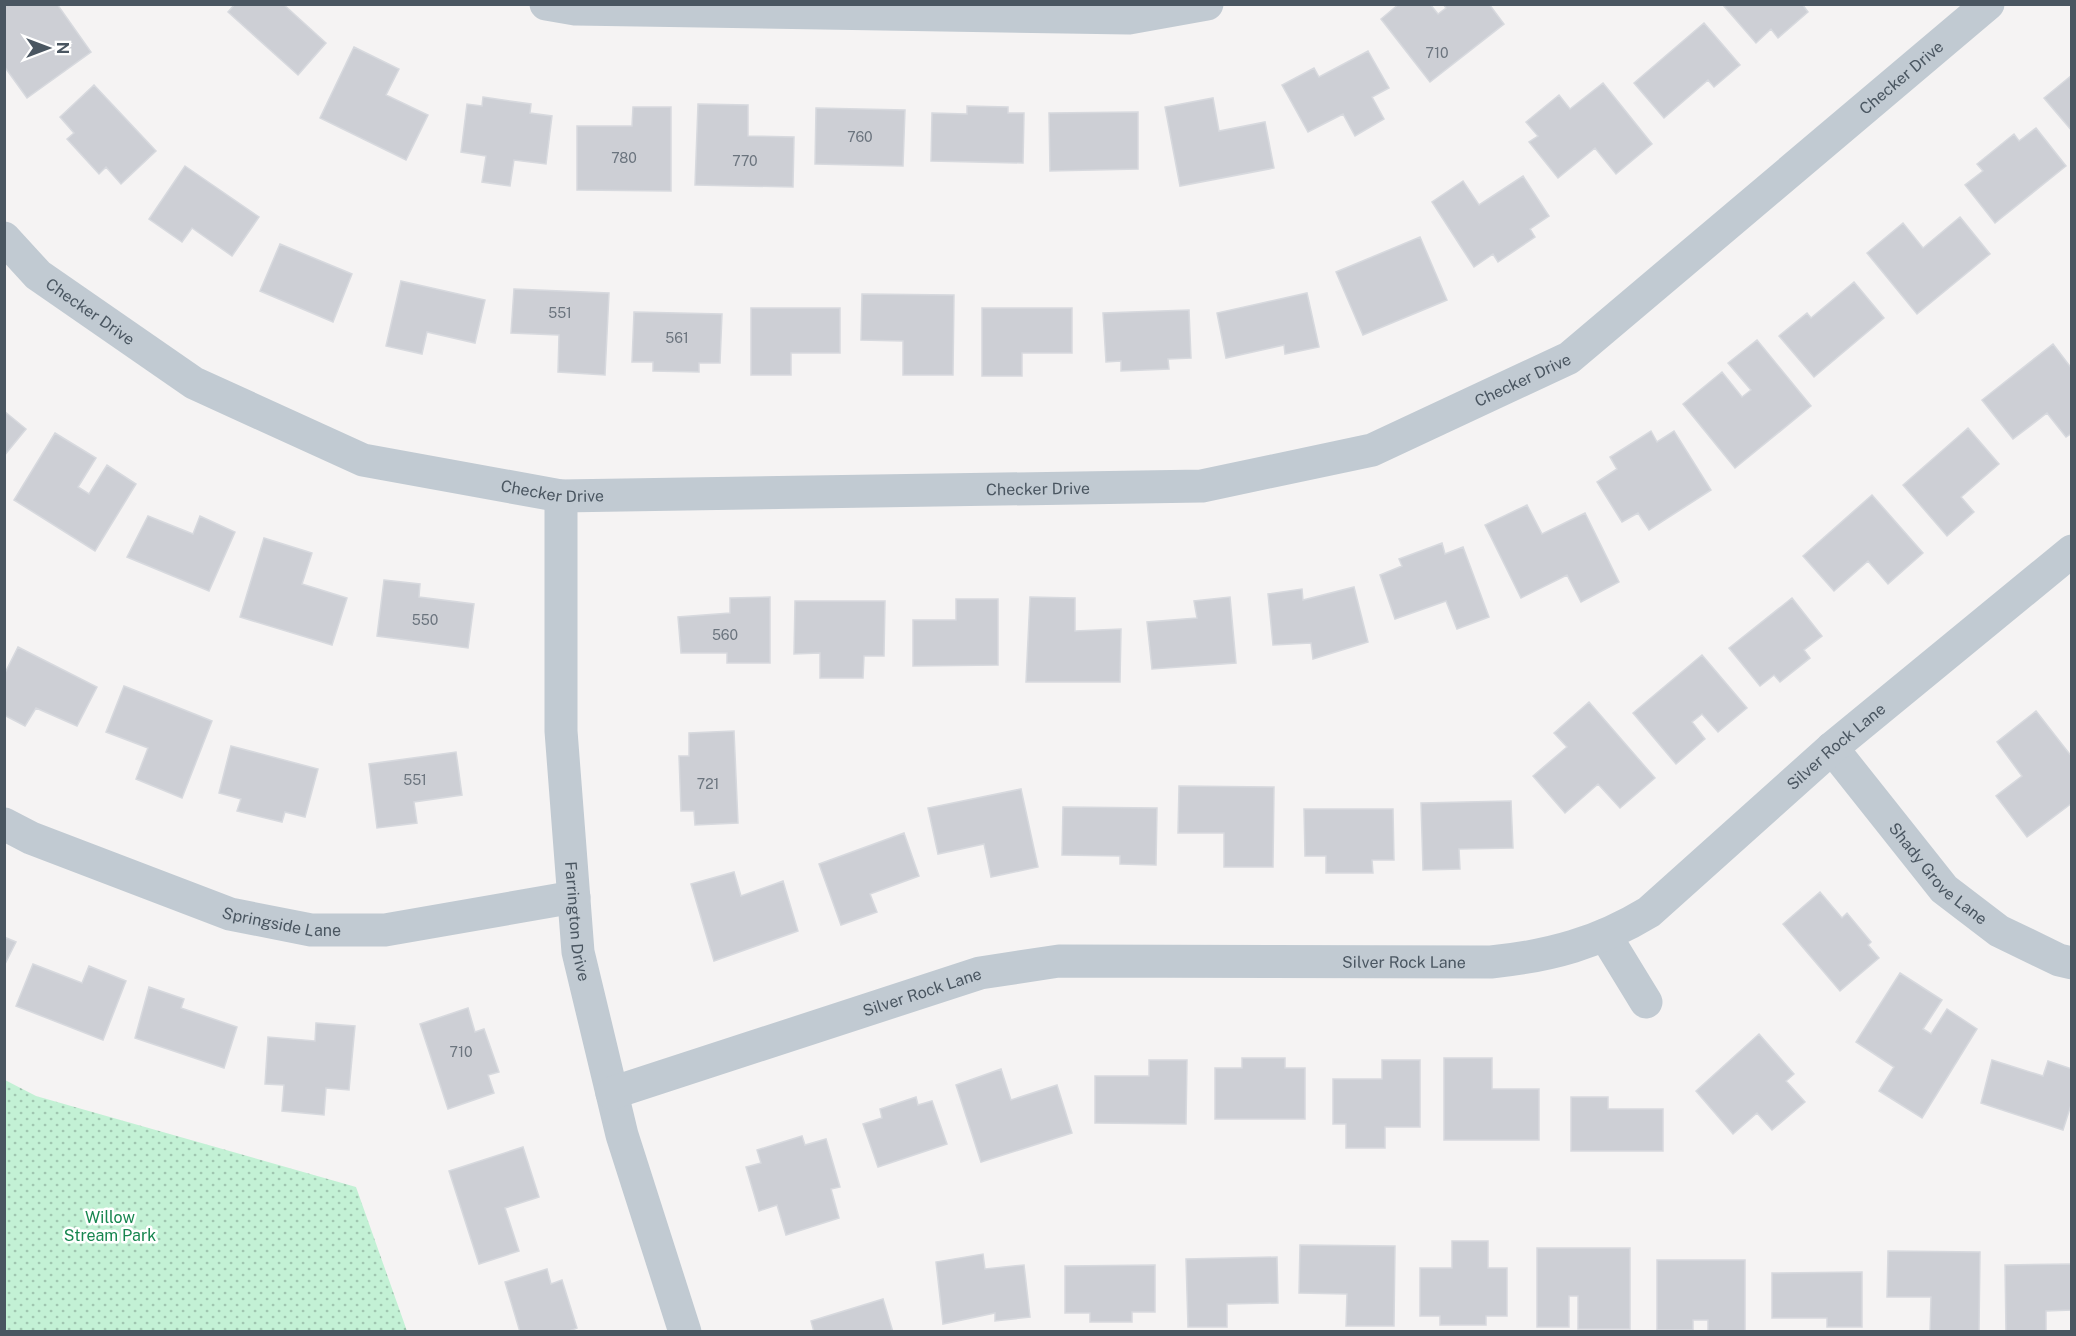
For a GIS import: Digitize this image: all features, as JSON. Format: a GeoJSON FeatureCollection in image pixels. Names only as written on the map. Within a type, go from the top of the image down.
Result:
{"type":"FeatureCollection","features":[{"type":"Feature","properties":{"kind":"street"},"geometry":{"type":"LineString","coordinates":[[546,4],[575,9],[834,9],[1129,18],[1207,4]]}},
{"type":"Feature","properties":{"kind":"street","name":"Checker Drive"},"geometry":{"type":"LineString","coordinates":[[4,238],[38,275],[194,383],[363,460],[561,496],[1202,486],[1372,450],[1569,358],[1988,4]]}},
{"type":"Feature","properties":{"kind":"street","name":"Farrington Drive"},"geometry":{"type":"LineString","coordinates":[[561,496],[561,731],[578,952],[622,1135],[685,1332]]}},
{"type":"Feature","properties":{"kind":"street","name":"Silver Rock Lane"},"geometry":{"type":"LineString","coordinates":[[612,1093],[980,973],[1059,961],[1491,962],[1557,952],[1605,935],[1649,912],[1832,748],[2072,551]]}},
{"type":"Feature","properties":{"kind":"street","name":"Shady Grove Lane"},"geometry":{"type":"LineString","coordinates":[[1832,748],[1944,889],[1999,931],[2059,960],[2072,963]]}},
{"type":"Feature","properties":{"kind":"street","name":"Springside Lane"},"geometry":{"type":"LineString","coordinates":[[4,824],[31,838],[230,914],[311,930],[385,930],[574,897]]}},
{"type":"Feature","properties":{"kind":"street"},"geometry":{"type":"LineString","coordinates":[[1605,935],[1646,1002]]}},
{"type":"Feature","properties":{"kind":"green space","name":"Willow Stream Park"},"geometry":{"type":"Polygon","coordinates":[[[5,1080],[36,1096],[356,1187],[407,1331],[5,1331],[5,1080]]]}},
{"type":"Feature","properties":{"kind":"building"},"geometry":{"type":"Polygon","coordinates":[[[4,4],[57,4],[91,52],[27,98],[4,66],[4,4]]]}},
{"type":"Feature","properties":{"kind":"building"},"geometry":{"type":"Polygon","coordinates":[[[235,4],[283,4],[326,43],[298,75],[228,12],[235,4]]]}},
{"type":"Feature","properties":{"kind":"building"},"geometry":{"type":"Polygon","coordinates":[[[1399,4],[1430,4],[1438,14],[1446,8],[1443,4],[1489,4],[1504,24],[1430,82],[1381,19],[1399,4]]]}},
{"type":"Feature","properties":{"kind":"building"},"geometry":{"type":"Polygon","coordinates":[[[1802,4],[1808,12],[1778,38],[1771,29],[1756,43],[1723,5],[1802,4]]]}},
{"type":"Feature","properties":{"kind":"building"},"geometry":{"type":"Polygon","coordinates":[[[1704,23],[1740,65],[1714,87],[1708,80],[1664,118],[1634,83],[1704,23]]]}},
{"type":"Feature","properties":{"kind":"building"},"geometry":{"type":"Polygon","coordinates":[[[354,47],[399,69],[386,95],[428,115],[406,160],[320,118],[354,47]]]}},
{"type":"Feature","properties":{"kind":"building"},"geometry":{"type":"Polygon","coordinates":[[[1368,51],[1389,88],[1372,97],[1384,119],[1355,136],[1343,114],[1308,132],[1282,85],[1314,68],[1319,77],[1368,51]]]}},
{"type":"Feature","properties":{"kind":"building"},"geometry":{"type":"Polygon","coordinates":[[[2072,75],[2072,131],[2044,98],[2072,75]]]}},
{"type":"Feature","properties":{"kind":"building"},"geometry":{"type":"Polygon","coordinates":[[[1603,83],[1652,144],[1616,174],[1595,148],[1558,178],[1529,142],[1538,136],[1526,122],[1559,95],[1570,109],[1603,83]]]}},
{"type":"Feature","properties":{"kind":"building"},"geometry":{"type":"Polygon","coordinates":[[[94,85],[156,151],[121,184],[106,167],[99,174],[67,139],[74,133],[60,117],[94,85]]]}},
{"type":"Feature","properties":{"kind":"building"},"geometry":{"type":"Polygon","coordinates":[[[483,97],[531,104],[530,113],[552,116],[546,164],[514,160],[510,186],[482,182],[486,156],[461,152],[467,104],[482,106],[483,97]]]}},
{"type":"Feature","properties":{"kind":"building"},"geometry":{"type":"Polygon","coordinates":[[[1213,98],[1219,131],[1265,122],[1274,168],[1180,186],[1165,107],[1213,98]]]}},
{"type":"Feature","properties":{"kind":"building"},"geometry":{"type":"Polygon","coordinates":[[[698,104],[748,105],[748,136],[794,137],[793,187],[695,185],[698,104]]]}},
{"type":"Feature","properties":{"kind":"building"},"geometry":{"type":"Polygon","coordinates":[[[967,106],[1008,107],[1008,113],[1024,113],[1023,163],[931,161],[932,113],[967,114],[967,106]]]}},
{"type":"Feature","properties":{"kind":"building"},"geometry":{"type":"Polygon","coordinates":[[[633,107],[671,107],[671,191],[577,190],[577,126],[632,126],[633,107]]]}},
{"type":"Feature","properties":{"kind":"building"},"geometry":{"type":"Polygon","coordinates":[[[816,108],[905,110],[903,166],[815,164],[816,108]]]}},
{"type":"Feature","properties":{"kind":"building"},"geometry":{"type":"Polygon","coordinates":[[[1138,112],[1138,169],[1050,171],[1049,113],[1138,112]]]}},
{"type":"Feature","properties":{"kind":"building"},"geometry":{"type":"Polygon","coordinates":[[[2036,128],[2066,166],[1995,223],[1965,185],[1983,171],[1977,164],[2014,134],[2019,141],[2036,128]]]}},
{"type":"Feature","properties":{"kind":"building"},"geometry":{"type":"Polygon","coordinates":[[[185,166],[259,217],[232,256],[192,228],[182,242],[149,219],[185,166]]]}},
{"type":"Feature","properties":{"kind":"building"},"geometry":{"type":"Polygon","coordinates":[[[1523,176],[1549,216],[1530,229],[1535,237],[1498,262],[1493,254],[1474,267],[1432,202],[1463,181],[1479,205],[1523,176]]]}},
{"type":"Feature","properties":{"kind":"building"},"geometry":{"type":"Polygon","coordinates":[[[1960,217],[1990,254],[1917,314],[1867,253],[1903,223],[1923,248],[1960,217]]]}},
{"type":"Feature","properties":{"kind":"building"},"geometry":{"type":"Polygon","coordinates":[[[1420,237],[1447,300],[1363,335],[1336,272],[1420,237]]]}},
{"type":"Feature","properties":{"kind":"building"},"geometry":{"type":"Polygon","coordinates":[[[280,244],[352,274],[333,322],[260,291],[280,244]]]}},
{"type":"Feature","properties":{"kind":"building"},"geometry":{"type":"Polygon","coordinates":[[[401,281],[485,300],[475,343],[427,332],[422,354],[386,346],[401,281]]]}},
{"type":"Feature","properties":{"kind":"building"},"geometry":{"type":"Polygon","coordinates":[[[1854,282],[1884,318],[1814,377],[1779,336],[1807,313],[1811,318],[1854,282]]]}},
{"type":"Feature","properties":{"kind":"building"},"geometry":{"type":"Polygon","coordinates":[[[514,289],[609,293],[605,375],[558,372],[559,335],[511,333],[514,289]]]}},
{"type":"Feature","properties":{"kind":"building"},"geometry":{"type":"Polygon","coordinates":[[[1307,293],[1319,347],[1285,354],[1284,345],[1226,358],[1217,313],[1307,293]]]}},
{"type":"Feature","properties":{"kind":"building"},"geometry":{"type":"Polygon","coordinates":[[[862,294],[954,295],[953,375],[903,375],[903,341],[861,340],[862,294]]]}},
{"type":"Feature","properties":{"kind":"building"},"geometry":{"type":"Polygon","coordinates":[[[751,308],[840,308],[840,353],[791,353],[791,375],[751,375],[751,308]]]}},
{"type":"Feature","properties":{"kind":"building"},"geometry":{"type":"Polygon","coordinates":[[[982,308],[1072,308],[1072,353],[1022,353],[1022,376],[982,376],[982,308]]]}},
{"type":"Feature","properties":{"kind":"building"},"geometry":{"type":"Polygon","coordinates":[[[1189,310],[1191,358],[1168,359],[1169,369],[1121,371],[1121,361],[1106,362],[1103,313],[1189,310]]]}},
{"type":"Feature","properties":{"kind":"building"},"geometry":{"type":"Polygon","coordinates":[[[634,312],[722,314],[720,363],[699,363],[699,372],[653,371],[653,362],[632,362],[634,312]]]}},
{"type":"Feature","properties":{"kind":"building"},"geometry":{"type":"Polygon","coordinates":[[[1757,340],[1811,406],[1735,468],[1683,404],[1722,372],[1742,397],[1751,390],[1728,363],[1757,340]]]}},
{"type":"Feature","properties":{"kind":"building"},"geometry":{"type":"Polygon","coordinates":[[[2053,344],[2072,369],[2072,433],[2066,437],[2047,413],[2013,439],[1982,400],[2053,344]]]}},
{"type":"Feature","properties":{"kind":"building"},"geometry":{"type":"Polygon","coordinates":[[[4,411],[26,429],[4,456],[4,411]]]}},
{"type":"Feature","properties":{"kind":"building"},"geometry":{"type":"Polygon","coordinates":[[[1968,428],[1999,464],[1961,497],[1974,512],[1947,536],[1903,485],[1968,428]]]}},
{"type":"Feature","properties":{"kind":"building"},"geometry":{"type":"Polygon","coordinates":[[[1651,431],[1657,442],[1674,431],[1711,490],[1649,530],[1638,513],[1622,522],[1597,482],[1617,469],[1610,457],[1651,431]]]}},
{"type":"Feature","properties":{"kind":"building"},"geometry":{"type":"Polygon","coordinates":[[[55,433],[96,458],[78,487],[89,494],[107,465],[136,484],[95,551],[14,500],[55,433]]]}},
{"type":"Feature","properties":{"kind":"building"},"geometry":{"type":"Polygon","coordinates":[[[1872,495],[1923,553],[1888,584],[1868,561],[1834,591],[1803,556],[1872,495]]]}},
{"type":"Feature","properties":{"kind":"building"},"geometry":{"type":"Polygon","coordinates":[[[1527,505],[1542,534],[1585,513],[1619,582],[1581,602],[1567,575],[1521,598],[1485,525],[1527,505]]]}},
{"type":"Feature","properties":{"kind":"building"},"geometry":{"type":"Polygon","coordinates":[[[148,516],[193,534],[200,516],[235,532],[209,591],[127,557],[148,516]]]}},
{"type":"Feature","properties":{"kind":"building"},"geometry":{"type":"Polygon","coordinates":[[[264,538],[312,553],[302,584],[347,598],[332,645],[240,617],[264,538]]]}},
{"type":"Feature","properties":{"kind":"building"},"geometry":{"type":"Polygon","coordinates":[[[1442,543],[1445,554],[1463,547],[1489,617],[1457,629],[1446,601],[1395,619],[1380,575],[1402,566],[1399,559],[1442,543]]]}},
{"type":"Feature","properties":{"kind":"building"},"geometry":{"type":"Polygon","coordinates":[[[384,580],[420,584],[419,597],[474,604],[468,648],[377,636],[384,580]]]}},
{"type":"Feature","properties":{"kind":"building"},"geometry":{"type":"Polygon","coordinates":[[[1354,587],[1368,642],[1313,659],[1311,643],[1273,645],[1268,594],[1302,589],[1303,600],[1354,587]]]}},
{"type":"Feature","properties":{"kind":"building"},"geometry":{"type":"Polygon","coordinates":[[[770,597],[770,663],[727,663],[727,653],[681,653],[678,617],[730,613],[730,598],[770,597]]]}},
{"type":"Feature","properties":{"kind":"building"},"geometry":{"type":"Polygon","coordinates":[[[1030,597],[1075,598],[1075,631],[1121,629],[1120,682],[1026,682],[1030,597]]]}},
{"type":"Feature","properties":{"kind":"building"},"geometry":{"type":"Polygon","coordinates":[[[1230,597],[1236,663],[1152,669],[1147,622],[1197,618],[1194,601],[1230,597]]]}},
{"type":"Feature","properties":{"kind":"building"},"geometry":{"type":"Polygon","coordinates":[[[1792,598],[1822,636],[1804,650],[1810,658],[1780,682],[1774,675],[1760,686],[1729,648],[1792,598]]]}},
{"type":"Feature","properties":{"kind":"building"},"geometry":{"type":"Polygon","coordinates":[[[956,599],[998,599],[998,665],[913,666],[913,620],[956,620],[956,599]]]}},
{"type":"Feature","properties":{"kind":"building"},"geometry":{"type":"Polygon","coordinates":[[[795,601],[885,601],[884,656],[864,656],[863,678],[820,678],[820,653],[794,654],[795,601]]]}},
{"type":"Feature","properties":{"kind":"building"},"geometry":{"type":"Polygon","coordinates":[[[18,647],[97,687],[77,726],[36,708],[25,726],[4,715],[4,675],[18,647]]]}},
{"type":"Feature","properties":{"kind":"building"},"geometry":{"type":"Polygon","coordinates":[[[1702,655],[1747,708],[1718,732],[1702,714],[1692,722],[1705,739],[1676,764],[1633,713],[1702,655]]]}},
{"type":"Feature","properties":{"kind":"building"},"geometry":{"type":"Polygon","coordinates":[[[124,686],[212,721],[182,798],[136,779],[148,748],[106,732],[124,686]]]}},
{"type":"Feature","properties":{"kind":"building"},"geometry":{"type":"Polygon","coordinates":[[[1589,702],[1655,778],[1620,808],[1598,784],[1565,813],[1533,776],[1567,747],[1554,733],[1589,702]]]}},
{"type":"Feature","properties":{"kind":"building"},"geometry":{"type":"Polygon","coordinates":[[[2036,711],[2072,757],[2072,803],[2027,837],[1996,796],[2022,776],[1997,742],[2036,711]]]}},
{"type":"Feature","properties":{"kind":"building"},"geometry":{"type":"Polygon","coordinates":[[[734,731],[738,823],[695,825],[694,811],[681,811],[679,756],[689,756],[689,733],[734,731]]]}},
{"type":"Feature","properties":{"kind":"building"},"geometry":{"type":"Polygon","coordinates":[[[231,746],[318,769],[305,817],[285,812],[282,822],[237,811],[241,799],[219,793],[231,746]]]}},
{"type":"Feature","properties":{"kind":"building"},"geometry":{"type":"Polygon","coordinates":[[[456,752],[462,795],[414,802],[417,823],[377,828],[369,764],[456,752]]]}},
{"type":"Feature","properties":{"kind":"building"},"geometry":{"type":"Polygon","coordinates":[[[1179,786],[1274,787],[1273,867],[1224,867],[1224,833],[1178,833],[1179,786]]]}},
{"type":"Feature","properties":{"kind":"building"},"geometry":{"type":"Polygon","coordinates":[[[1021,789],[1038,867],[991,877],[984,844],[938,854],[928,808],[1021,789]]]}},
{"type":"Feature","properties":{"kind":"building"},"geometry":{"type":"Polygon","coordinates":[[[1511,801],[1513,848],[1459,849],[1460,869],[1423,870],[1421,803],[1511,801]]]}},
{"type":"Feature","properties":{"kind":"building"},"geometry":{"type":"Polygon","coordinates":[[[1063,807],[1157,808],[1156,865],[1120,864],[1120,856],[1062,855],[1063,807]]]}},
{"type":"Feature","properties":{"kind":"building"},"geometry":{"type":"Polygon","coordinates":[[[1304,809],[1393,809],[1394,860],[1372,860],[1373,873],[1326,873],[1326,856],[1305,856],[1304,809]]]}},
{"type":"Feature","properties":{"kind":"building"},"geometry":{"type":"Polygon","coordinates":[[[904,833],[919,876],[870,894],[877,912],[841,925],[819,864],[904,833]]]}},
{"type":"Feature","properties":{"kind":"building"},"geometry":{"type":"Polygon","coordinates":[[[734,872],[741,896],[783,881],[798,931],[714,961],[691,884],[734,872]]]}},
{"type":"Feature","properties":{"kind":"building"},"geometry":{"type":"Polygon","coordinates":[[[1820,892],[1842,918],[1847,913],[1871,942],[1868,945],[1879,958],[1840,991],[1783,924],[1820,892]]]}},
{"type":"Feature","properties":{"kind":"building"},"geometry":{"type":"Polygon","coordinates":[[[4,937],[16,942],[4,966],[4,937]]]}},
{"type":"Feature","properties":{"kind":"building"},"geometry":{"type":"Polygon","coordinates":[[[33,964],[82,983],[89,966],[126,981],[103,1040],[16,1006],[33,964]]]}},
{"type":"Feature","properties":{"kind":"building"},"geometry":{"type":"Polygon","coordinates":[[[1900,973],[1942,1000],[1923,1029],[1931,1034],[1947,1009],[1977,1029],[1922,1118],[1879,1091],[1894,1067],[1856,1042],[1900,973]]]}},
{"type":"Feature","properties":{"kind":"building"},"geometry":{"type":"Polygon","coordinates":[[[149,987],[184,999],[181,1008],[237,1027],[224,1068],[135,1038],[149,987]]]}},
{"type":"Feature","properties":{"kind":"building"},"geometry":{"type":"Polygon","coordinates":[[[468,1008],[475,1032],[484,1029],[499,1072],[488,1075],[494,1093],[448,1109],[420,1024],[468,1008]]]}},
{"type":"Feature","properties":{"kind":"building"},"geometry":{"type":"Polygon","coordinates":[[[316,1023],[355,1026],[349,1090],[326,1088],[324,1115],[282,1111],[284,1085],[265,1084],[268,1037],[315,1041],[316,1023]]]}},
{"type":"Feature","properties":{"kind":"building"},"geometry":{"type":"Polygon","coordinates":[[[1759,1034],[1794,1074],[1786,1081],[1805,1102],[1772,1130],[1757,1113],[1733,1134],[1696,1091],[1759,1034]]]}},
{"type":"Feature","properties":{"kind":"building"},"geometry":{"type":"Polygon","coordinates":[[[1242,1058],[1285,1058],[1285,1068],[1305,1068],[1305,1119],[1215,1119],[1215,1068],[1242,1068],[1242,1058]]]}},
{"type":"Feature","properties":{"kind":"building"},"geometry":{"type":"Polygon","coordinates":[[[1444,1058],[1492,1058],[1492,1089],[1539,1089],[1539,1140],[1444,1140],[1444,1058]]]}},
{"type":"Feature","properties":{"kind":"building"},"geometry":{"type":"Polygon","coordinates":[[[1149,1060],[1187,1060],[1186,1124],[1095,1123],[1095,1076],[1149,1076],[1149,1060]]]}},
{"type":"Feature","properties":{"kind":"building"},"geometry":{"type":"Polygon","coordinates":[[[1382,1060],[1420,1060],[1420,1127],[1385,1127],[1385,1148],[1346,1148],[1346,1124],[1333,1124],[1333,1079],[1382,1079],[1382,1060]]]}},
{"type":"Feature","properties":{"kind":"building"},"geometry":{"type":"Polygon","coordinates":[[[1992,1060],[2043,1076],[2048,1061],[2072,1069],[2072,1102],[2063,1130],[1981,1103],[1992,1060]]]}},
{"type":"Feature","properties":{"kind":"building"},"geometry":{"type":"Polygon","coordinates":[[[1001,1069],[1011,1100],[1057,1085],[1072,1133],[981,1162],[956,1085],[1001,1069]]]}},
{"type":"Feature","properties":{"kind":"building"},"geometry":{"type":"Polygon","coordinates":[[[916,1097],[918,1105],[932,1101],[947,1144],[878,1167],[863,1124],[882,1118],[880,1109],[916,1097]]]}},
{"type":"Feature","properties":{"kind":"building"},"geometry":{"type":"Polygon","coordinates":[[[1571,1097],[1608,1097],[1608,1109],[1663,1109],[1663,1151],[1571,1151],[1571,1097]]]}},
{"type":"Feature","properties":{"kind":"building"},"geometry":{"type":"Polygon","coordinates":[[[802,1136],[805,1145],[826,1139],[840,1187],[831,1189],[839,1218],[786,1235],[777,1205],[759,1211],[746,1167],[761,1163],[757,1150],[802,1136]]]}},
{"type":"Feature","properties":{"kind":"building"},"geometry":{"type":"Polygon","coordinates":[[[523,1147],[539,1197],[505,1208],[519,1251],[479,1264],[449,1171],[523,1147]]]}},
{"type":"Feature","properties":{"kind":"building"},"geometry":{"type":"Polygon","coordinates":[[[1452,1241],[1488,1241],[1488,1268],[1507,1268],[1507,1316],[1486,1316],[1486,1325],[1440,1325],[1440,1316],[1420,1316],[1420,1268],[1452,1268],[1452,1241]]]}},
{"type":"Feature","properties":{"kind":"building"},"geometry":{"type":"Polygon","coordinates":[[[1300,1245],[1395,1246],[1394,1326],[1346,1326],[1347,1294],[1299,1293],[1300,1245]]]}},
{"type":"Feature","properties":{"kind":"building"},"geometry":{"type":"Polygon","coordinates":[[[1537,1248],[1630,1248],[1630,1329],[1578,1329],[1578,1296],[1569,1296],[1569,1327],[1537,1327],[1537,1248]]]}},
{"type":"Feature","properties":{"kind":"building"},"geometry":{"type":"Polygon","coordinates":[[[1888,1251],[1980,1252],[1979,1332],[1930,1332],[1931,1297],[1887,1297],[1888,1251]]]}},
{"type":"Feature","properties":{"kind":"building"},"geometry":{"type":"Polygon","coordinates":[[[983,1254],[985,1269],[1024,1265],[1030,1317],[995,1321],[995,1313],[943,1324],[936,1262],[983,1254]]]}},
{"type":"Feature","properties":{"kind":"building"},"geometry":{"type":"Polygon","coordinates":[[[1277,1257],[1278,1303],[1227,1304],[1227,1327],[1188,1327],[1186,1259],[1277,1257]]]}},
{"type":"Feature","properties":{"kind":"building"},"geometry":{"type":"Polygon","coordinates":[[[1657,1260],[1745,1260],[1745,1332],[1708,1332],[1708,1320],[1693,1320],[1693,1330],[1657,1330],[1657,1260]]]}},
{"type":"Feature","properties":{"kind":"building"},"geometry":{"type":"Polygon","coordinates":[[[2072,1264],[2072,1310],[2046,1311],[2046,1332],[2006,1332],[2005,1265],[2072,1264]]]}},
{"type":"Feature","properties":{"kind":"building"},"geometry":{"type":"Polygon","coordinates":[[[1155,1265],[1155,1312],[1132,1312],[1132,1322],[1090,1322],[1090,1313],[1065,1313],[1065,1266],[1155,1265]]]}},
{"type":"Feature","properties":{"kind":"building"},"geometry":{"type":"Polygon","coordinates":[[[547,1269],[551,1284],[562,1280],[577,1328],[567,1332],[520,1332],[505,1282],[547,1269]]]}},
{"type":"Feature","properties":{"kind":"building"},"geometry":{"type":"Polygon","coordinates":[[[1862,1272],[1862,1327],[1827,1327],[1827,1318],[1772,1318],[1772,1273],[1862,1272]]]}},
{"type":"Feature","properties":{"kind":"building"},"geometry":{"type":"Polygon","coordinates":[[[883,1299],[893,1332],[814,1332],[811,1321],[883,1299]]]}}]}
